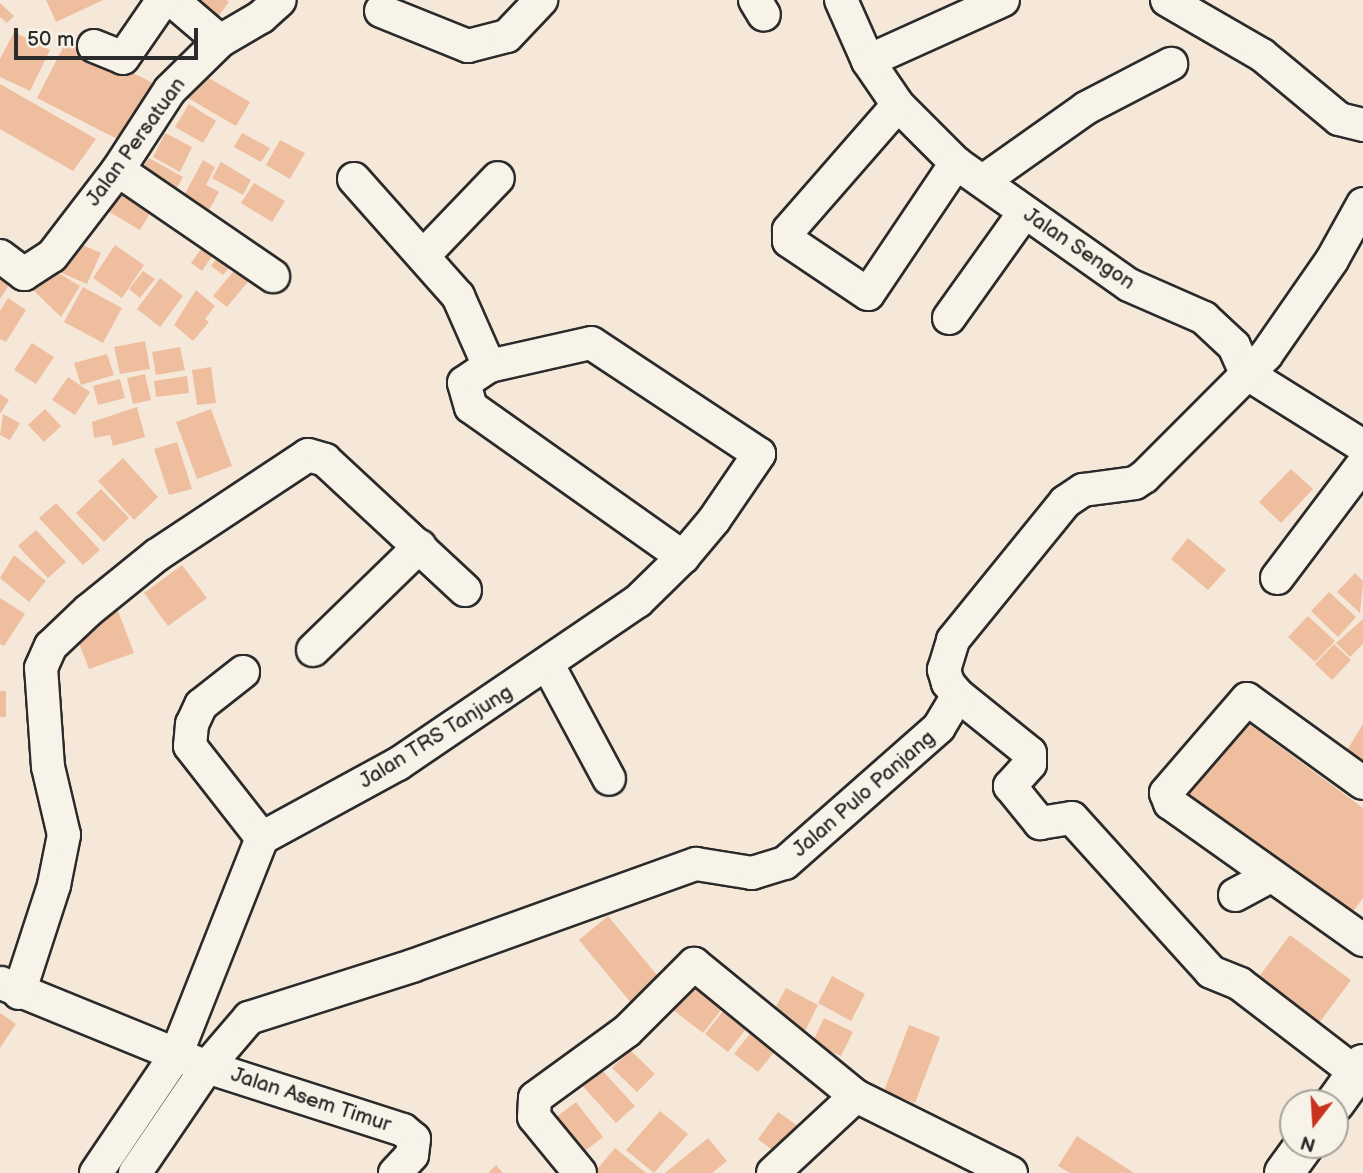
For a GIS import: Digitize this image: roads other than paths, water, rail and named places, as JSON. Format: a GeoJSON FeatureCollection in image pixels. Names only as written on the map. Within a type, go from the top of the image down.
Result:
{"type":"FeatureCollection","features":[{"type":"Feature","properties":{"kind":"street"},"geometry":{"type":"LineString","coordinates":[[94,46],[124,58],[163,0]]}},
{"type":"Feature","properties":{"kind":"street"},"geometry":{"type":"LineString","coordinates":[[172,0],[220,41]]}},
{"type":"Feature","properties":{"kind":"street","name":"Jalan Persatuan"},"geometry":{"type":"LineString","coordinates":[[0,256],[24,274],[52,256],[118,170],[170,90],[220,41],[261,17],[279,0]]}},
{"type":"Feature","properties":{"kind":"street"},"geometry":{"type":"LineString","coordinates":[[382,11],[468,46],[507,36],[541,0]]}},
{"type":"Feature","properties":{"kind":"street","name":"Jalan Sengon"},"geometry":{"type":"LineString","coordinates":[[841,0],[868,61],[898,105],[957,163],[1129,285],[1204,318],[1234,346],[1246,373]]}},
{"type":"Feature","properties":{"kind":"street"},"geometry":{"type":"LineString","coordinates":[[868,61],[1003,0]]}},
{"type":"Feature","properties":{"kind":"street"},"geometry":{"type":"LineString","coordinates":[[1167,0],[1262,55],[1339,119],[1363,125]]}},
{"type":"Feature","properties":{"kind":"street"},"geometry":{"type":"LineString","coordinates":[[983,181],[1087,108],[1171,64]]}},
{"type":"Feature","properties":{"kind":"street"},"geometry":{"type":"LineString","coordinates":[[898,105],[789,230],[789,241],[868,294],[957,163]]}},
{"type":"Feature","properties":{"kind":"street"},"geometry":{"type":"LineString","coordinates":[[118,170],[274,276]]}},
{"type":"Feature","properties":{"kind":"street"},"geometry":{"type":"LineString","coordinates":[[425,254],[498,178]]}},
{"type":"Feature","properties":{"kind":"street"},"geometry":{"type":"LineString","coordinates":[[354,179],[425,254],[457,296],[489,366],[464,383],[471,407],[683,557]]}},
{"type":"Feature","properties":{"kind":"street"},"geometry":{"type":"LineString","coordinates":[[1351,1080],[1240,984],[1211,972],[1072,818],[1044,825],[1037,821],[1010,786],[1030,764],[1030,753],[958,695],[948,683],[944,670],[953,640],[1065,502],[1083,489],[1135,483],[1144,477],[1266,355],[1332,260],[1363,204]]}},
{"type":"Feature","properties":{"kind":"street"},"geometry":{"type":"LineString","coordinates":[[949,318],[1024,213]]}},
{"type":"Feature","properties":{"kind":"street","name":"Jalan TRS Tanjung"},"geometry":{"type":"LineString","coordinates":[[262,838],[398,764],[548,665],[638,601],[683,557],[759,454],[591,343],[489,366]]}},
{"type":"Feature","properties":{"kind":"street"},"geometry":{"type":"LineString","coordinates":[[1246,373],[1363,446]]}},
{"type":"Feature","properties":{"kind":"street"},"geometry":{"type":"LineString","coordinates":[[207,1067],[9,988],[54,885],[64,835],[48,767],[41,668],[51,646],[157,555],[308,455],[325,460],[466,590]]}},
{"type":"Feature","properties":{"kind":"street"},"geometry":{"type":"LineString","coordinates":[[1277,578],[1363,464]]}},
{"type":"Feature","properties":{"kind":"street"},"geometry":{"type":"LineString","coordinates":[[313,650],[420,547]]}},
{"type":"Feature","properties":{"kind":"street"},"geometry":{"type":"LineString","coordinates":[[548,665],[609,779]]}},
{"type":"Feature","properties":{"kind":"street"},"geometry":{"type":"LineString","coordinates":[[96,1173],[176,1055],[262,838],[190,746],[191,724],[201,705],[243,672]]}},
{"type":"Feature","properties":{"kind":"street","name":"Jalan Pulo Panjang"},"geometry":{"type":"LineString","coordinates":[[135,1173],[207,1067],[249,1018],[275,1006],[412,966],[696,864],[752,873],[785,863],[939,727],[958,695]]}},
{"type":"Feature","properties":{"kind":"street"},"geometry":{"type":"LineString","coordinates":[[1363,783],[1253,702],[1241,701],[1166,793],[1170,803],[1363,940]]}},
{"type":"Feature","properties":{"kind":"street"},"geometry":{"type":"LineString","coordinates":[[1235,895],[1270,876]]}},
{"type":"Feature","properties":{"kind":"street"},"geometry":{"type":"LineString","coordinates":[[575,1172],[534,1117],[535,1098],[627,1031],[694,964],[856,1096],[1011,1173]]}},
{"type":"Feature","properties":{"kind":"street","name":"Jalan Asem Timur"},"geometry":{"type":"LineString","coordinates":[[207,1067],[403,1130],[414,1139],[412,1155],[396,1173]]}},
{"type":"Feature","properties":{"kind":"street"},"geometry":{"type":"LineString","coordinates":[[773,1173],[856,1096]]}}]}
